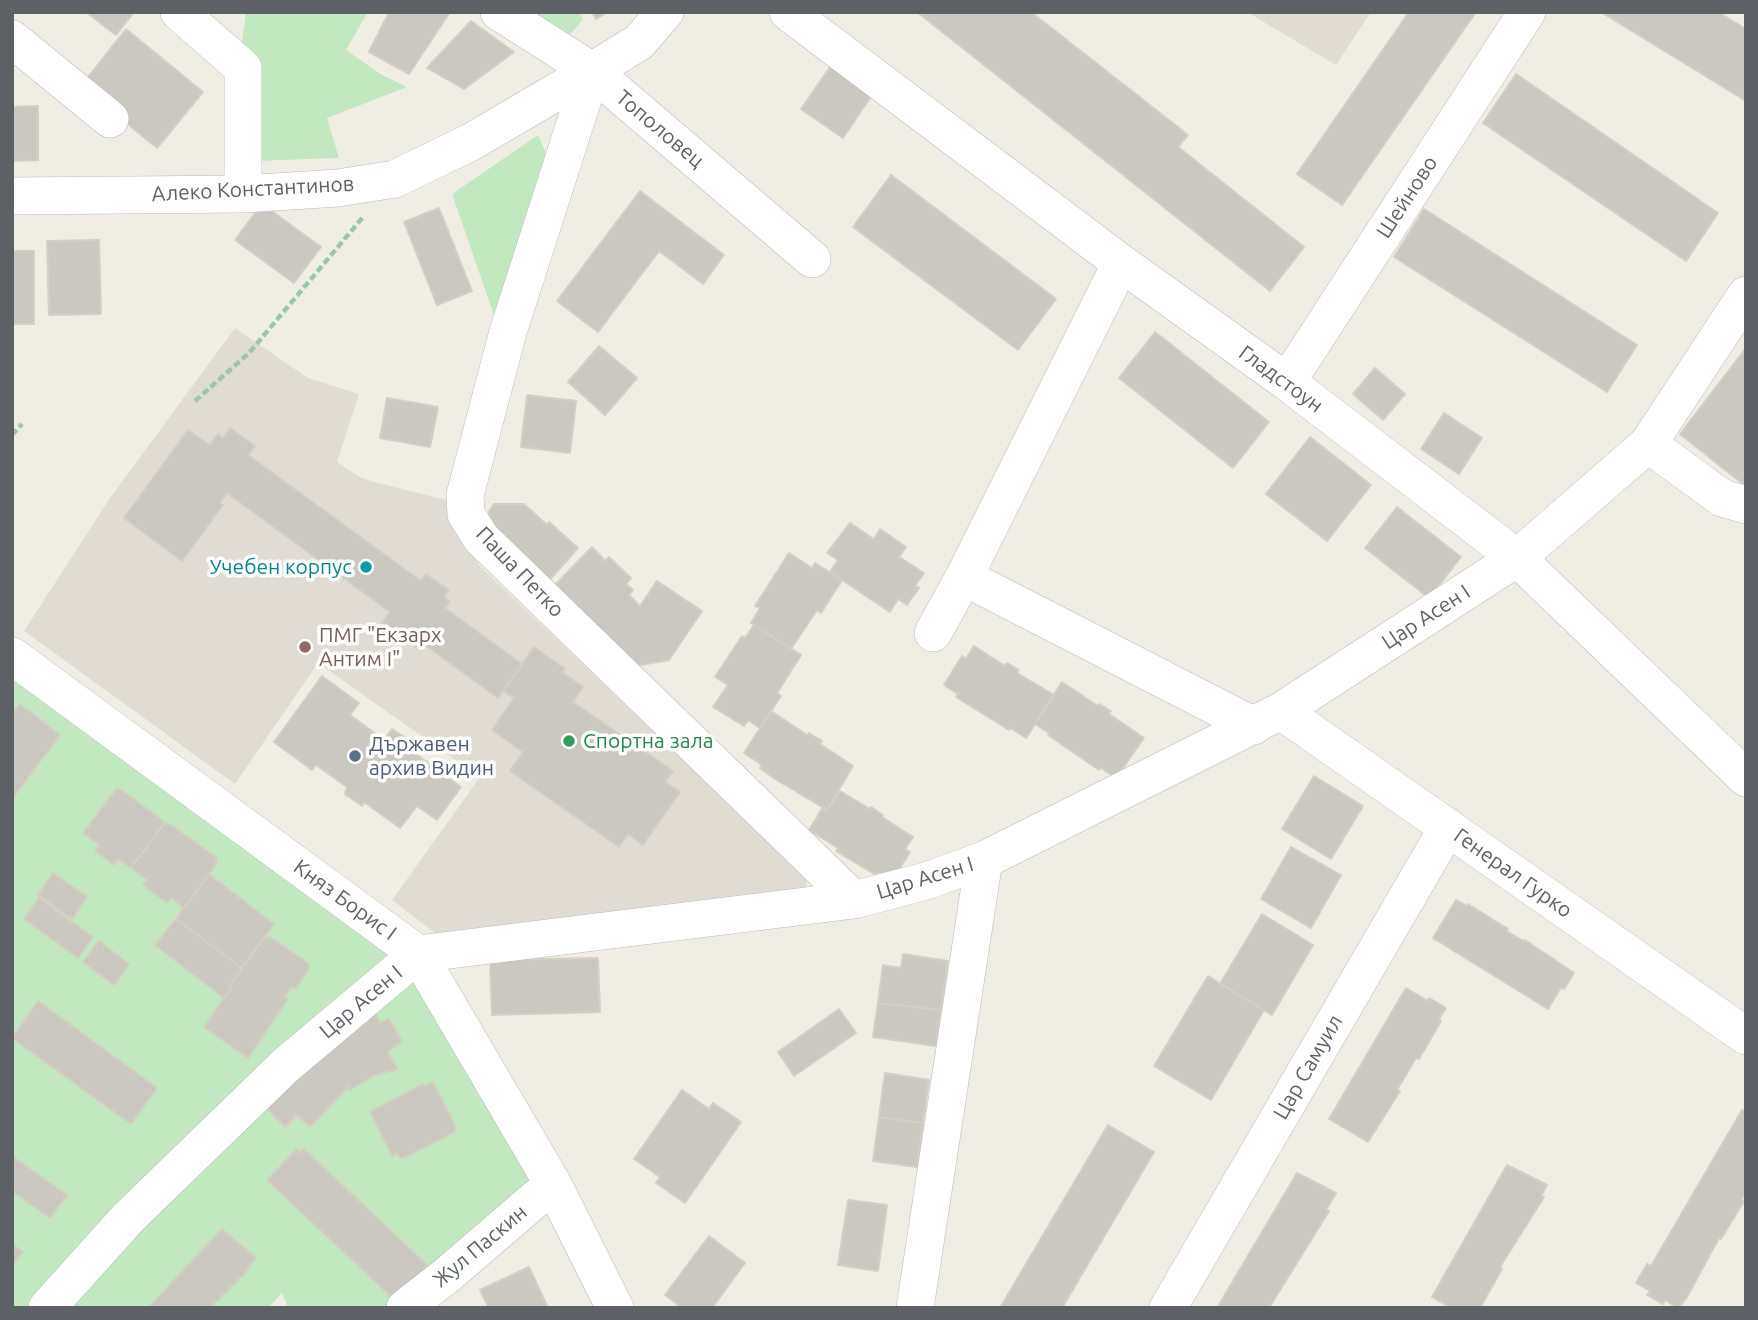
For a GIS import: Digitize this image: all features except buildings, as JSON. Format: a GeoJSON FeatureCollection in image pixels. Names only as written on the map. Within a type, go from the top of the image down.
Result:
{"type":"FeatureCollection","features":[{"type":"Feature","properties":{"kind":"street"},"geometry":{"type":"LineString","coordinates":[[29,12],[12,37],[110,119]]}},
{"type":"Feature","properties":{"kind":"street"},"geometry":{"type":"LineString","coordinates":[[179,12],[243,68],[243,194]]}},
{"type":"Feature","properties":{"kind":"street","name":"Тополовец"},"geometry":{"type":"LineString","coordinates":[[499,12],[592,71],[812,259]]}},
{"type":"Feature","properties":{"kind":"street"},"geometry":{"type":"LineString","coordinates":[[592,71],[639,42],[665,12]]}},
{"type":"Feature","properties":{"kind":"street","name":"Гладстоун"},"geometry":{"type":"LineString","coordinates":[[788,12],[1121,262],[1287,382],[1517,558],[1746,778]]}},
{"type":"Feature","properties":{"kind":"street","name":"Шейново"},"geometry":{"type":"LineString","coordinates":[[1287,382],[1527,12]]}},
{"type":"Feature","properties":{"kind":"street","name":"Алеко Константинов"},"geometry":{"type":"LineString","coordinates":[[12,197],[243,194],[338,188],[396,179],[471,142],[592,71]]}},
{"type":"Feature","properties":{"kind":"street","name":"Паша Петко"},"geometry":{"type":"LineString","coordinates":[[592,71],[508,332],[465,495],[466,514],[481,538],[854,900]]}},
{"type":"Feature","properties":{"kind":"street"},"geometry":{"type":"LineString","coordinates":[[933,633],[964,577],[1121,262]]}},
{"type":"Feature","properties":{"kind":"street","name":"Цар Асен I"},"geometry":{"type":"LineString","coordinates":[[47,1308],[129,1217],[286,1065],[418,954],[854,900],[926,881],[984,860],[1268,718],[1517,558],[1648,444],[1746,295]]}},
{"type":"Feature","properties":{"kind":"street"},"geometry":{"type":"LineString","coordinates":[[1648,444],[1723,498],[1746,505]]}},
{"type":"Feature","properties":{"kind":"street","name":"Генерал Гурко"},"geometry":{"type":"LineString","coordinates":[[964,577],[1268,718],[1448,827],[1746,1036]]}},
{"type":"Feature","properties":{"kind":"street","name":"Княз Борис I"},"geometry":{"type":"LineString","coordinates":[[16,665],[418,954],[554,1184],[615,1308]]}},
{"type":"Feature","properties":{"kind":"street","name":"Цар Самуил"},"geometry":{"type":"LineString","coordinates":[[1168,1308],[1448,827]]}},
{"type":"Feature","properties":{"kind":"street"},"geometry":{"type":"LineString","coordinates":[[915,1308],[984,860]]}},
{"type":"Feature","properties":{"kind":"street","name":"Жул Паскин"},"geometry":{"type":"LineString","coordinates":[[405,1308],[554,1184]]}},
{"type":"Feature","properties":{"kind":"path"},"geometry":{"type":"LineString","coordinates":[[195,401],[249,353],[396,179]]}},
{"type":"Feature","properties":{"kind":"path"},"geometry":{"type":"LineString","coordinates":[[12,435],[22,424]]}},
{"type":"Feature","properties":{"kind":"shaded area"},"geometry":{"type":"Polygon","coordinates":[[[1247,12],[1371,12],[1336,65],[1247,12]]]}},
{"type":"Feature","properties":{"kind":"shaded area","name":"ПМГ \"Екзарх Антим I\""},"geometry":{"type":"Polygon","coordinates":[[[235,328],[308,378],[359,394],[337,462],[371,481],[446,500],[448,512],[464,545],[481,567],[806,878],[807,891],[438,935],[392,900],[480,777],[318,663],[235,784],[24,631],[110,498],[235,328]]]}},
{"type":"Feature","properties":{"kind":"green space"},"geometry":{"type":"Polygon","coordinates":[[[246,12],[368,12],[346,50],[382,75],[407,87],[327,118],[339,158],[253,161],[241,50],[246,12]]]}},
{"type":"Feature","properties":{"kind":"green space"},"geometry":{"type":"Polygon","coordinates":[[[530,12],[578,12],[583,19],[565,41],[530,12]]]}},
{"type":"Feature","properties":{"kind":"green space"},"geometry":{"type":"Polygon","coordinates":[[[538,135],[547,155],[498,327],[452,194],[538,135]]]}},
{"type":"Feature","properties":{"kind":"green space"},"geometry":{"type":"Polygon","coordinates":[[[12,676],[418,954],[553,1184],[405,1308],[288,1308],[282,1293],[268,1308],[12,1308],[12,676]]]}},
{"type":"Feature","properties":{"kind":"place","name":"Учебен корпус"},"geometry":{"type":"Point","coordinates":[366,567]}},
{"type":"Feature","properties":{"kind":"place","name":"ПМГ \"Екзарх Антим I\""},"geometry":{"type":"Point","coordinates":[305,647]}},
{"type":"Feature","properties":{"kind":"place","name":"Спортна зала"},"geometry":{"type":"Point","coordinates":[569,741]}},
{"type":"Feature","properties":{"kind":"place","name":"Държавен архив Видин"},"geometry":{"type":"Point","coordinates":[355,756]}}]}
